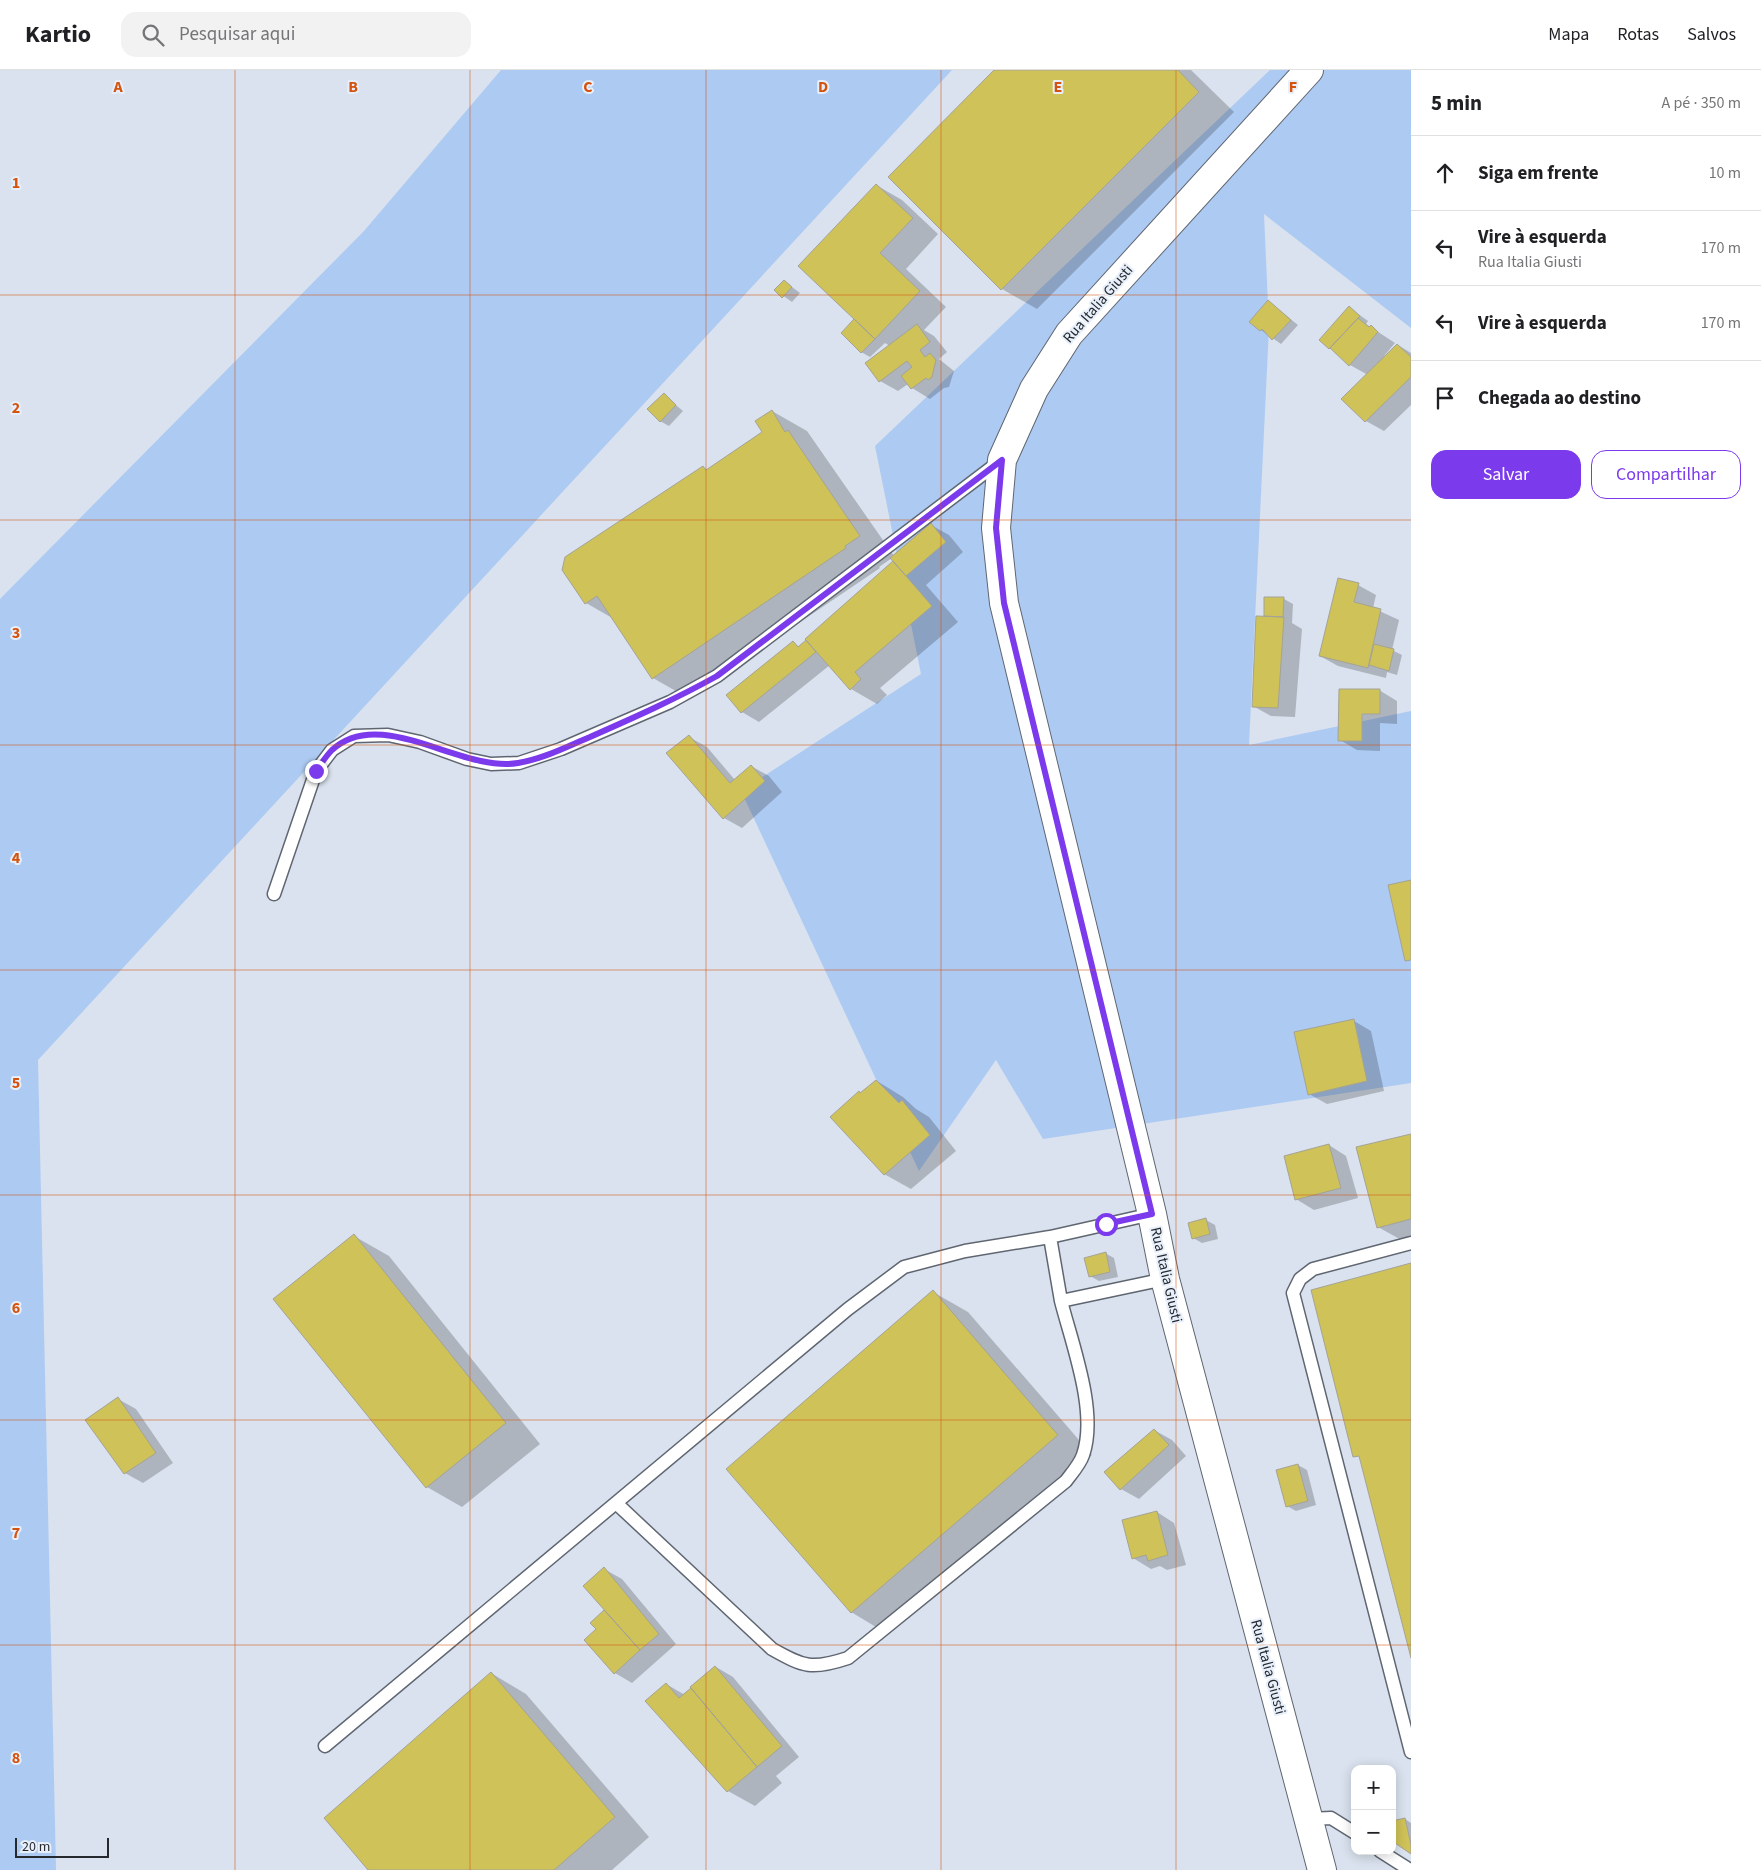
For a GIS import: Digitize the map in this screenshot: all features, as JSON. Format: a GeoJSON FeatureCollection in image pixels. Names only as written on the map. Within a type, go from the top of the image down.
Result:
{"type":"FeatureCollection","features":[{"type":"Feature","properties":{"kind":"street","name":"Rua Italia Giusti"},"geometry":{"type":"LineString","coordinates":[[1309,70],[1069,334],[1034,389],[1002,460],[996,528],[1004,603],[1152,1214],[1165,1279],[1322,1870]]}},
{"type":"Feature","properties":{"kind":"lane"},"geometry":{"type":"LineString","coordinates":[[274,894],[316,771],[332,750],[354,736],[388,735],[420,742],[467,759],[490,764],[519,763],[561,749],[670,702],[717,676],[1002,460]]}},
{"type":"Feature","properties":{"kind":"lane"},"geometry":{"type":"LineString","coordinates":[[325,1746],[848,1309],[904,1267],[965,1251],[1050,1237],[1152,1214]]}},
{"type":"Feature","properties":{"kind":"lane"},"geometry":{"type":"LineString","coordinates":[[616,1503],[772,1649],[800,1664],[824,1666],[848,1658],[1066,1482],[1083,1456],[1087,1432],[1086,1402],[1061,1300],[1050,1237]]}},
{"type":"Feature","properties":{"kind":"lane"},"geometry":{"type":"LineString","coordinates":[[1411,1243],[1313,1269],[1300,1279],[1293,1293],[1411,1752]]}},
{"type":"Feature","properties":{"kind":"lane"},"geometry":{"type":"LineString","coordinates":[[1061,1300],[1165,1279]]}},
{"type":"Feature","properties":{"kind":"lane"},"geometry":{"type":"LineString","coordinates":[[1308,1819],[1331,1818],[1351,1830]]}},
{"type":"Feature","properties":{"kind":"lane"},"geometry":{"type":"LineString","coordinates":[[1386,1855],[1410,1870]]}},
{"type":"Feature","properties":{"kind":"shaded area"},"geometry":{"type":"Polygon","coordinates":[[[501,70],[952,70],[38,1060],[56,1870],[0,1870],[0,599],[364,231],[501,70]]]}},
{"type":"Feature","properties":{"kind":"shaded area"},"geometry":{"type":"Polygon","coordinates":[[[1270,70],[1411,70],[1411,328],[1264,214],[1269,327],[1249,745],[1411,711],[1411,1083],[1043,1139],[996,1060],[919,1171],[741,791],[921,674],[875,446],[1270,70]]]}},
{"type":"Feature","properties":{"kind":"building"},"geometry":{"type":"Polygon","coordinates":[[[994,70],[1178,70],[1199,92],[1001,290],[888,177],[994,70]]]}},
{"type":"Feature","properties":{"kind":"building"},"geometry":{"type":"Polygon","coordinates":[[[876,184],[913,218],[880,253],[920,291],[875,339],[798,266],[876,184]]]}},
{"type":"Feature","properties":{"kind":"building"},"geometry":{"type":"Polygon","coordinates":[[[784,280],[792,287],[782,298],[774,290],[784,280]]]}},
{"type":"Feature","properties":{"kind":"building"},"geometry":{"type":"Polygon","coordinates":[[[1268,300],[1291,320],[1272,340],[1262,329],[1260,331],[1249,322],[1268,300]]]}},
{"type":"Feature","properties":{"kind":"building"},"geometry":{"type":"Polygon","coordinates":[[[1349,306],[1360,316],[1329,349],[1319,340],[1349,306]]]}},
{"type":"Feature","properties":{"kind":"building"},"geometry":{"type":"Polygon","coordinates":[[[1358,318],[1369,327],[1371,325],[1378,332],[1349,366],[1330,348],[1358,318]]]}},
{"type":"Feature","properties":{"kind":"building"},"geometry":{"type":"Polygon","coordinates":[[[854,319],[875,339],[861,353],[841,333],[854,319]]]}},
{"type":"Feature","properties":{"kind":"building"},"geometry":{"type":"Polygon","coordinates":[[[917,324],[930,342],[920,350],[925,357],[930,353],[936,360],[932,377],[928,380],[926,378],[911,389],[901,376],[912,367],[907,361],[879,382],[865,363],[917,324]]]}},
{"type":"Feature","properties":{"kind":"building"},"geometry":{"type":"Polygon","coordinates":[[[1397,344],[1411,357],[1411,377],[1365,422],[1341,399],[1397,344]]]}},
{"type":"Feature","properties":{"kind":"building"},"geometry":{"type":"Polygon","coordinates":[[[664,393],[676,405],[660,422],[647,409],[664,393]]]}},
{"type":"Feature","properties":{"kind":"building"},"geometry":{"type":"Polygon","coordinates":[[[772,410],[785,432],[788,430],[860,536],[845,546],[846,548],[652,679],[597,596],[585,604],[562,570],[565,557],[703,466],[706,470],[762,432],[755,421],[772,410]]]}},
{"type":"Feature","properties":{"kind":"building"},"geometry":{"type":"Polygon","coordinates":[[[931,523],[946,542],[906,576],[890,558],[931,523]]]}},
{"type":"Feature","properties":{"kind":"building"},"geometry":{"type":"Polygon","coordinates":[[[893,561],[932,606],[855,672],[861,679],[850,690],[805,639],[893,561]]]}},
{"type":"Feature","properties":{"kind":"building"},"geometry":{"type":"Polygon","coordinates":[[[1338,578],[1359,583],[1354,602],[1381,609],[1368,668],[1319,656],[1338,578]]]}},
{"type":"Feature","properties":{"kind":"building"},"geometry":{"type":"Polygon","coordinates":[[[1264,597],[1284,597],[1283,617],[1264,616],[1264,597]]]}},
{"type":"Feature","properties":{"kind":"building"},"geometry":{"type":"Polygon","coordinates":[[[1256,616],[1284,617],[1278,708],[1252,707],[1256,616]]]}},
{"type":"Feature","properties":{"kind":"building"},"geometry":{"type":"Polygon","coordinates":[[[806,640],[816,652],[741,713],[726,695],[793,641],[798,647],[806,640]]]}},
{"type":"Feature","properties":{"kind":"building"},"geometry":{"type":"Polygon","coordinates":[[[1374,644],[1394,649],[1389,671],[1369,665],[1374,644]]]}},
{"type":"Feature","properties":{"kind":"building"},"geometry":{"type":"Polygon","coordinates":[[[1339,689],[1380,689],[1380,714],[1362,714],[1362,741],[1338,741],[1339,689]]]}},
{"type":"Feature","properties":{"kind":"building"},"geometry":{"type":"Polygon","coordinates":[[[689,735],[730,783],[751,765],[765,781],[723,819],[666,753],[689,735]]]}},
{"type":"Feature","properties":{"kind":"building"},"geometry":{"type":"Polygon","coordinates":[[[1411,880],[1411,960],[1405,961],[1388,885],[1411,880]]]}},
{"type":"Feature","properties":{"kind":"building"},"geometry":{"type":"Polygon","coordinates":[[[1354,1019],[1367,1081],[1308,1095],[1294,1032],[1354,1019]]]}},
{"type":"Feature","properties":{"kind":"building"},"geometry":{"type":"Polygon","coordinates":[[[876,1080],[899,1103],[902,1100],[930,1135],[884,1175],[830,1117],[859,1091],[860,1093],[876,1080]]]}},
{"type":"Feature","properties":{"kind":"building"},"geometry":{"type":"Polygon","coordinates":[[[1411,1134],[1411,1219],[1377,1228],[1356,1147],[1411,1134]]]}},
{"type":"Feature","properties":{"kind":"building"},"geometry":{"type":"Polygon","coordinates":[[[1329,1144],[1341,1188],[1295,1200],[1284,1156],[1329,1144]]]}},
{"type":"Feature","properties":{"kind":"building"},"geometry":{"type":"Polygon","coordinates":[[[1206,1218],[1210,1234],[1192,1239],[1188,1223],[1206,1218]]]}},
{"type":"Feature","properties":{"kind":"building"},"geometry":{"type":"Polygon","coordinates":[[[354,1234],[506,1423],[426,1488],[273,1299],[354,1234]]]}},
{"type":"Feature","properties":{"kind":"building"},"geometry":{"type":"Polygon","coordinates":[[[1106,1252],[1110,1272],[1089,1277],[1084,1258],[1106,1252]]]}},
{"type":"Feature","properties":{"kind":"building"},"geometry":{"type":"Polygon","coordinates":[[[1411,1263],[1411,1658],[1359,1456],[1353,1457],[1311,1290],[1411,1263]]]}},
{"type":"Feature","properties":{"kind":"building"},"geometry":{"type":"Polygon","coordinates":[[[933,1290],[1058,1435],[851,1613],[726,1469],[933,1290]]]}},
{"type":"Feature","properties":{"kind":"building"},"geometry":{"type":"Polygon","coordinates":[[[118,1397],[156,1453],[124,1474],[85,1420],[118,1397]]]}},
{"type":"Feature","properties":{"kind":"building"},"geometry":{"type":"Polygon","coordinates":[[[1154,1429],[1169,1445],[1120,1490],[1104,1472],[1154,1429]]]}},
{"type":"Feature","properties":{"kind":"building"},"geometry":{"type":"Polygon","coordinates":[[[1298,1464],[1308,1501],[1286,1507],[1276,1470],[1298,1464]]]}},
{"type":"Feature","properties":{"kind":"building"},"geometry":{"type":"Polygon","coordinates":[[[1157,1511],[1168,1555],[1148,1561],[1146,1555],[1132,1559],[1122,1520],[1157,1511]]]}},
{"type":"Feature","properties":{"kind":"building"},"geometry":{"type":"Polygon","coordinates":[[[604,1567],[659,1634],[640,1650],[583,1586],[604,1567]]]}},
{"type":"Feature","properties":{"kind":"building"},"geometry":{"type":"Polygon","coordinates":[[[604,1610],[640,1650],[614,1674],[584,1640],[596,1629],[590,1623],[604,1610]]]}},
{"type":"Feature","properties":{"kind":"building"},"geometry":{"type":"Polygon","coordinates":[[[715,1666],[782,1746],[757,1767],[690,1687],[715,1666]]]}},
{"type":"Feature","properties":{"kind":"building"},"geometry":{"type":"Polygon","coordinates":[[[491,1672],[615,1817],[554,1870],[368,1870],[324,1818],[491,1672]]]}},
{"type":"Feature","properties":{"kind":"building"},"geometry":{"type":"Polygon","coordinates":[[[666,1683],[679,1698],[691,1688],[757,1767],[727,1792],[645,1701],[666,1683]]]}},
{"type":"Feature","properties":{"kind":"building"},"geometry":{"type":"Polygon","coordinates":[[[1405,1818],[1411,1854],[1396,1844],[1396,1820],[1405,1818]]]}},
{"type":"Feature","properties":{"kind":"route"},"geometry":{"type":"LineString","coordinates":[[316,771],[332,750],[354,736],[388,735],[420,742],[467,759],[490,764],[519,763],[561,749],[670,702],[717,676],[1002,460],[996,528],[1004,603],[1152,1214],[1106,1224]]}}]}
